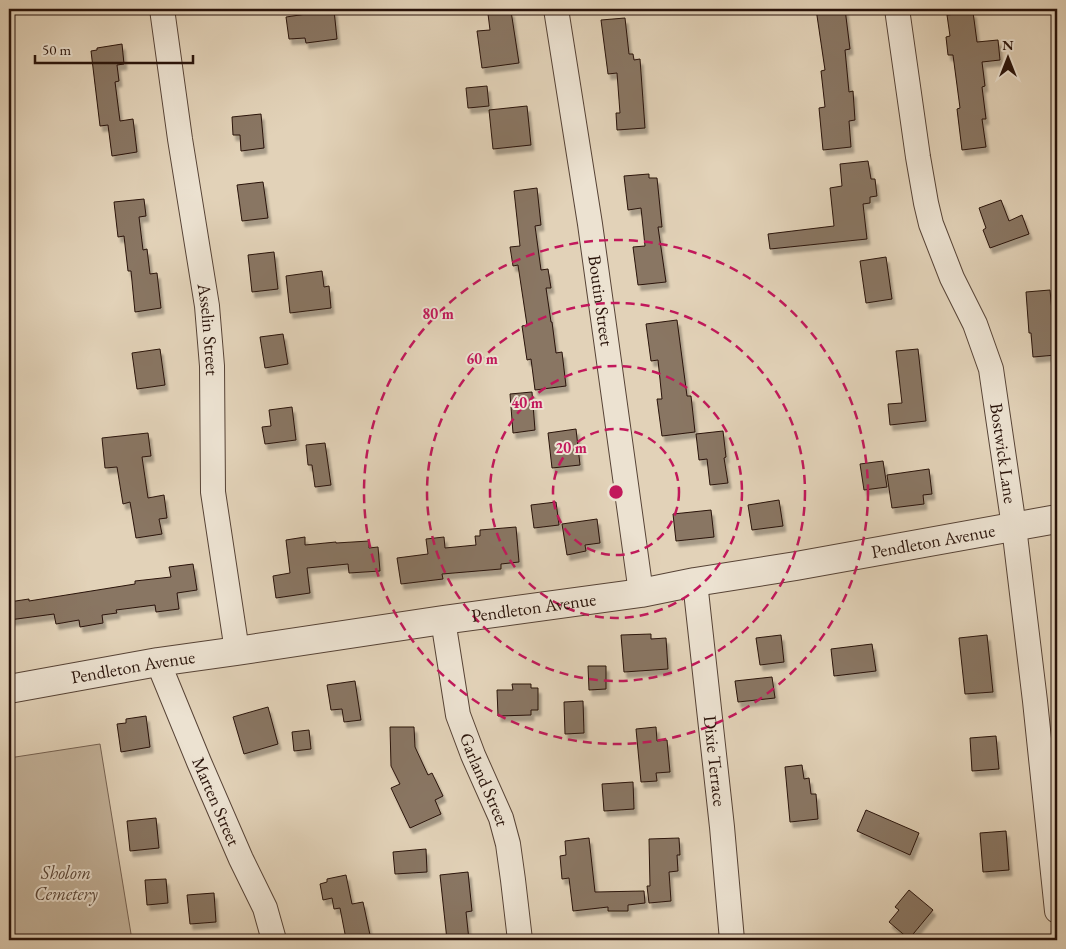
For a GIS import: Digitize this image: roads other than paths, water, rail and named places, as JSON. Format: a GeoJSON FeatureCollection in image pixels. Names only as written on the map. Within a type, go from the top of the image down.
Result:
{"type":"FeatureCollection","features":[{"type":"Feature","properties":{"kind":"street","name":"Asselin Street"},"geometry":{"type":"LineString","coordinates":[[162,9],[180,139],[207,306],[212,366],[213,492],[237,651]]}},
{"type":"Feature","properties":{"kind":"street","name":"Boutin Street"},"geometry":{"type":"LineString","coordinates":[[556,9],[590,224],[641,593]]}},
{"type":"Feature","properties":{"kind":"street","name":"Bostwick Lane"},"geometry":{"type":"LineString","coordinates":[[897,9],[926,202],[931,224],[952,278],[975,324],[991,369],[1014,527],[1035,701],[1057,911]]}},
{"type":"Feature","properties":{"kind":"street","name":"Pendleton Avenue"},"geometry":{"type":"LineString","coordinates":[[9,688],[158,662],[641,593],[1057,519]]}},
{"type":"Feature","properties":{"kind":"street","name":"Dixie Terrace"},"geometry":{"type":"LineString","coordinates":[[695,582],[722,827],[732,940]]}},
{"type":"Feature","properties":{"kind":"street","name":"Garland Street"},"geometry":{"type":"LineString","coordinates":[[443,620],[458,715],[473,755],[501,818],[508,844],[520,940]]}},
{"type":"Feature","properties":{"kind":"street","name":"Marten Street"},"geometry":{"type":"LineString","coordinates":[[158,662],[241,859],[265,908],[274,940]]}},
{"type":"Feature","properties":{"kind":"park label","name":"Sholom Cemetery"},"geometry":{"type":"Point","coordinates":[66,883]}}]}
